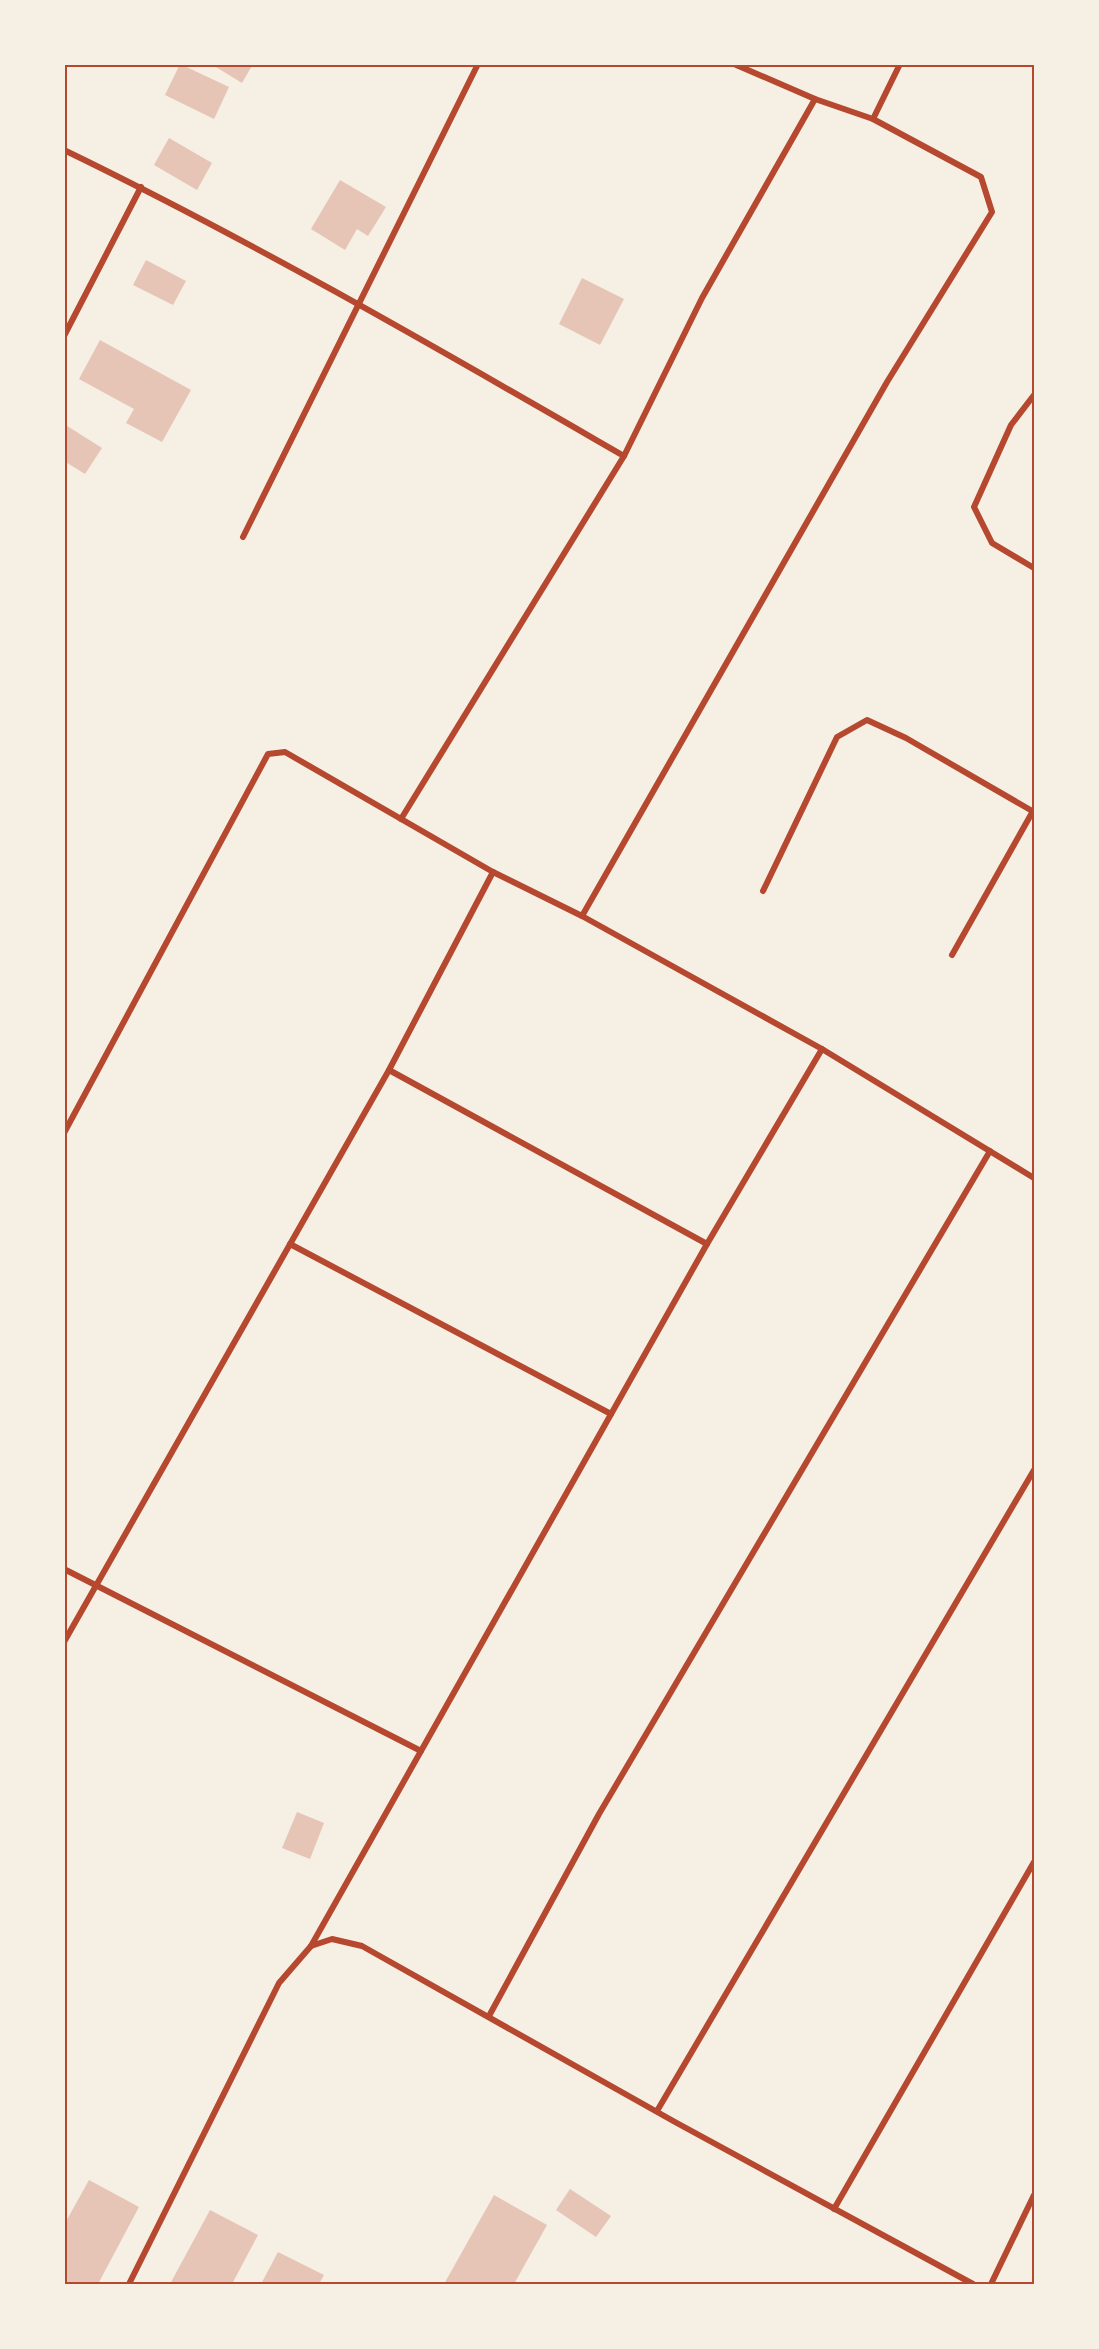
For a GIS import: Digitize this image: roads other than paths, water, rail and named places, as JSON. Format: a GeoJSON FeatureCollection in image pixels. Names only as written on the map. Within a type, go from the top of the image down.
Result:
{"type":"FeatureCollection","features":[{"type":"Feature","properties":{"kind":"street"},"geometry":{"type":"LineString","coordinates":[[243,537],[478,64]]}},
{"type":"Feature","properties":{"kind":"street"},"geometry":{"type":"LineString","coordinates":[[582,916],[881,393],[992,212],[981,177],[873,119],[815,99],[734,64]]}},
{"type":"Feature","properties":{"kind":"street"},"geometry":{"type":"LineString","coordinates":[[873,119],[900,64]]}},
{"type":"Feature","properties":{"kind":"street"},"geometry":{"type":"LineString","coordinates":[[401,819],[624,456],[702,298],[815,99]]}},
{"type":"Feature","properties":{"kind":"street"},"geometry":{"type":"LineString","coordinates":[[64,150],[141,187],[359,304],[624,456]]}},
{"type":"Feature","properties":{"kind":"street"},"geometry":{"type":"LineString","coordinates":[[64,336],[141,187]]}},
{"type":"Feature","properties":{"kind":"street"},"geometry":{"type":"LineString","coordinates":[[1035,395],[1011,425],[974,507],[992,543],[1035,568]]}},
{"type":"Feature","properties":{"kind":"street"},"geometry":{"type":"LineString","coordinates":[[763,891],[837,736],[867,720],[906,738],[1034,812],[952,955]]}},
{"type":"Feature","properties":{"kind":"street"},"geometry":{"type":"LineString","coordinates":[[64,1133],[268,754],[285,752],[493,872],[582,916],[822,1049],[1035,1178]]}},
{"type":"Feature","properties":{"kind":"street"},"geometry":{"type":"LineString","coordinates":[[64,1642],[389,1070],[493,872]]}},
{"type":"Feature","properties":{"kind":"street"},"geometry":{"type":"LineString","coordinates":[[129,2284],[279,1983],[311,1946],[707,1244],[822,1049]]}},
{"type":"Feature","properties":{"kind":"street"},"geometry":{"type":"LineString","coordinates":[[389,1070],[707,1244]]}},
{"type":"Feature","properties":{"kind":"street"},"geometry":{"type":"LineString","coordinates":[[489,2016],[599,1814],[990,1151]]}},
{"type":"Feature","properties":{"kind":"street"},"geometry":{"type":"LineString","coordinates":[[290,1244],[611,1414]]}},
{"type":"Feature","properties":{"kind":"street"},"geometry":{"type":"LineString","coordinates":[[657,2111],[1035,1470]]}},
{"type":"Feature","properties":{"kind":"street"},"geometry":{"type":"LineString","coordinates":[[64,1569],[421,1750]]}},
{"type":"Feature","properties":{"kind":"street"},"geometry":{"type":"LineString","coordinates":[[834,2209],[1035,1862]]}},
{"type":"Feature","properties":{"kind":"street"},"geometry":{"type":"LineString","coordinates":[[311,1946],[332,1939],[362,1946],[973,2284]]}},
{"type":"Feature","properties":{"kind":"street"},"geometry":{"type":"LineString","coordinates":[[991,2284],[1035,2195]]}}]}
